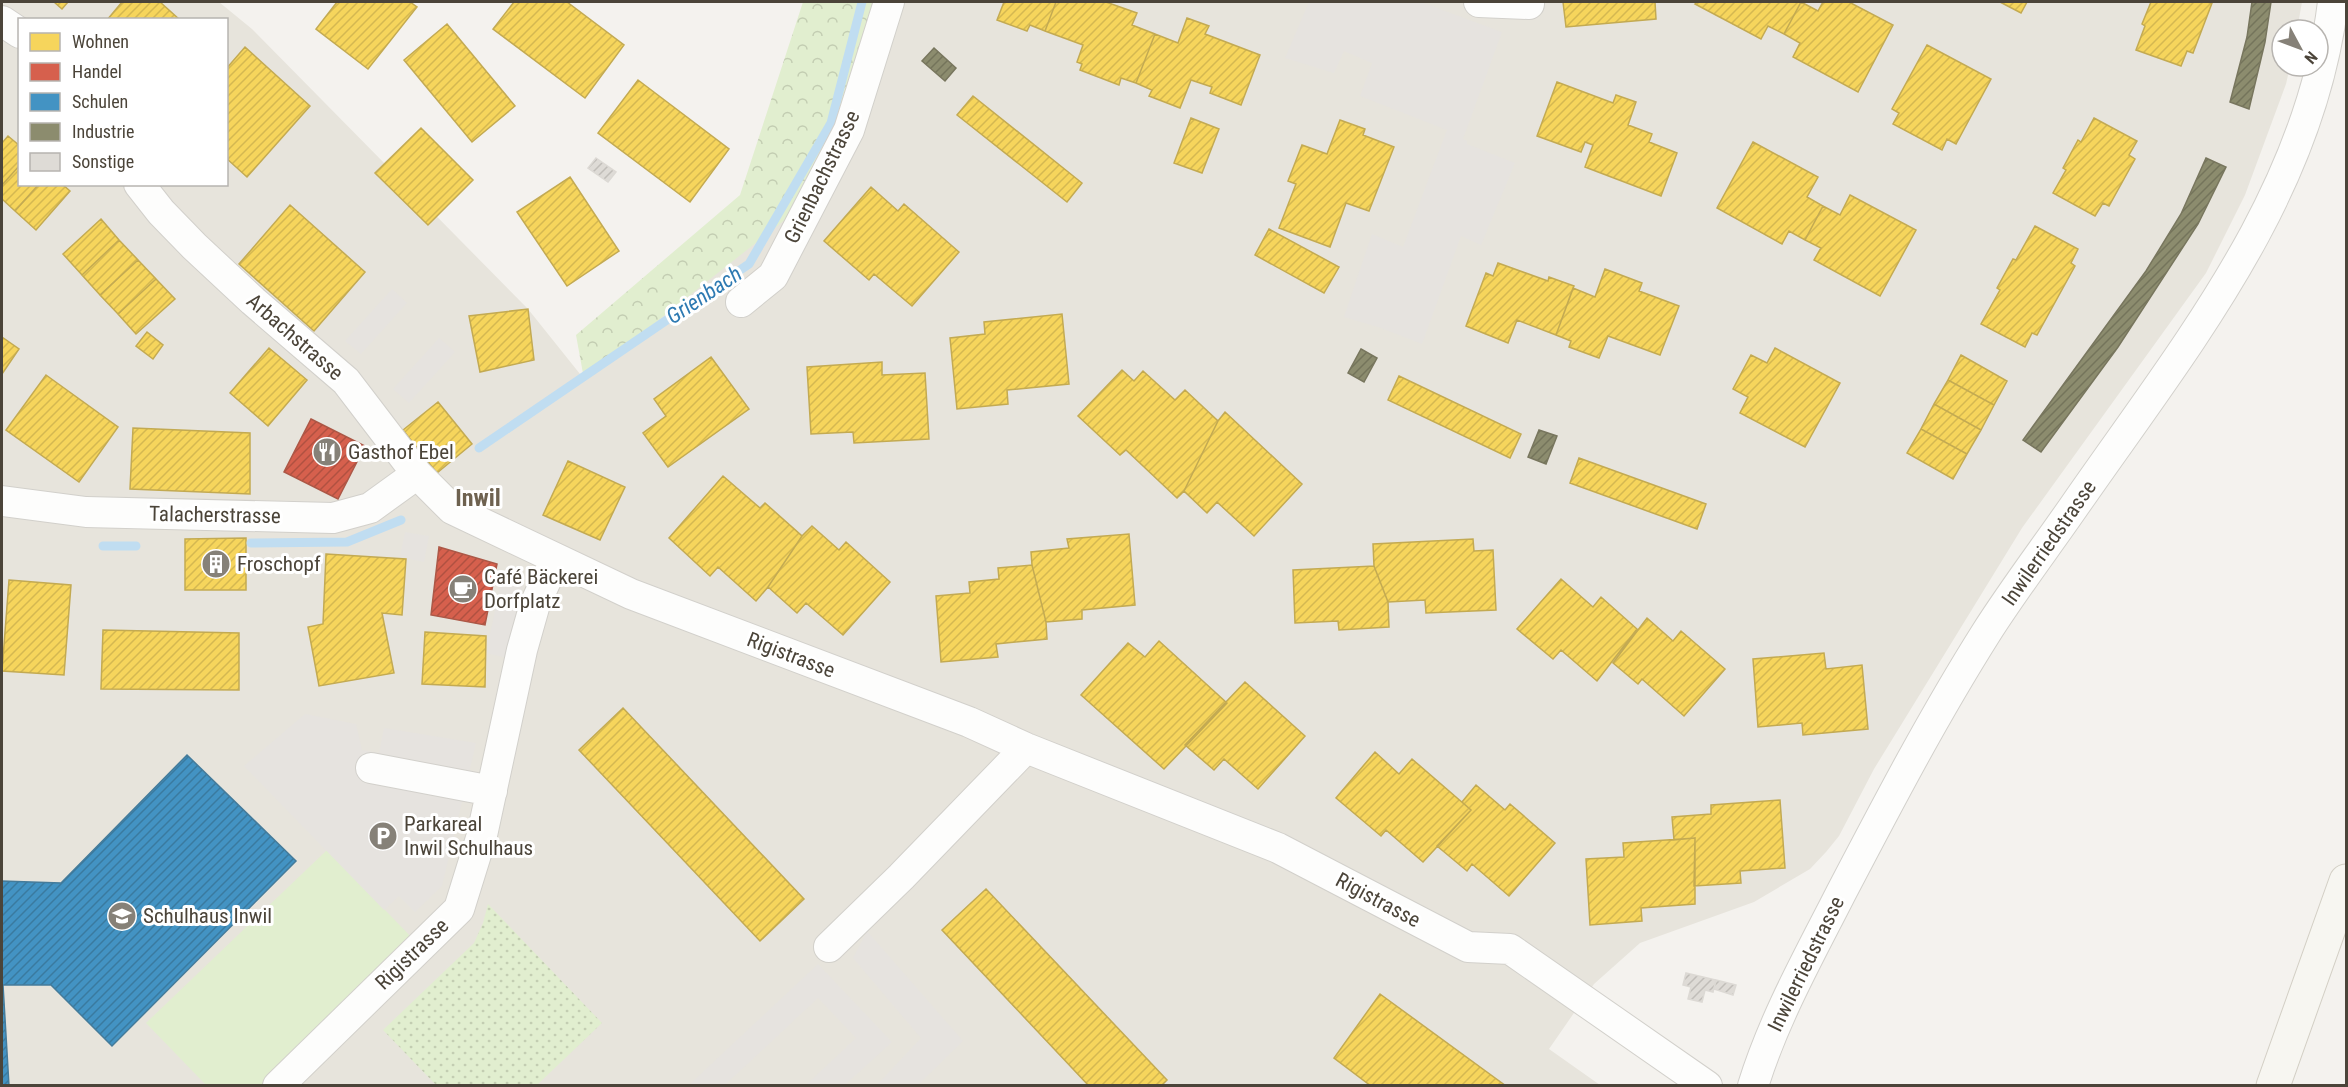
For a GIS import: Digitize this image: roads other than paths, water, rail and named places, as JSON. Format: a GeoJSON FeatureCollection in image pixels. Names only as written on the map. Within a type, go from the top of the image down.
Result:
{"type":"FeatureCollection","features":[{"type":"Feature","properties":{"kind":"main road"},"geometry":{"type":"LineString","coordinates":[[2273,1086],[2346,880]]}},
{"type":"Feature","properties":{"kind":"street","name":"Grienbachstrasse"},"geometry":{"type":"LineString","coordinates":[[741,302],[773,276],[849,130],[890,2]]}},
{"type":"Feature","properties":{"kind":"street"},"geometry":{"type":"LineString","coordinates":[[1479,2],[1529,3]]}},
{"type":"Feature","properties":{"kind":"street","name":"Inwilerriedstrasse"},"geometry":{"type":"LineString","coordinates":[[1753,1086],[1764,1051],[1783,1006],[1893,793],[1933,722],[1987,632],[2223,292],[2265,217],[2290,166],[2313,102],[2333,2]]}},
{"type":"Feature","properties":{"kind":"street"},"geometry":{"type":"LineString","coordinates":[[2,21],[18,32]]}},
{"type":"Feature","properties":{"kind":"street","name":"Arbachstrasse"},"geometry":{"type":"LineString","coordinates":[[141,186],[160,213],[194,246],[253,301],[346,381],[417,474],[440,499]]}},
{"type":"Feature","properties":{"kind":"street","name":"Talacherstrasse"},"geometry":{"type":"LineString","coordinates":[[2,501],[86,512],[333,518],[370,508],[417,474]]}},
{"type":"Feature","properties":{"kind":"street","name":"Rigistrasse"},"geometry":{"type":"LineString","coordinates":[[440,499],[467,517],[631,594],[969,722],[1026,748],[1278,848],[1468,947],[1510,949],[1707,1086]]}},
{"type":"Feature","properties":{"kind":"street","name":"Rigistrasse"},"geometry":{"type":"LineString","coordinates":[[278,1086],[459,909],[482,835],[522,650],[535,604],[556,560]]}},
{"type":"Feature","properties":{"kind":"street"},"geometry":{"type":"LineString","coordinates":[[829,946],[901,877],[1026,748]]}},
{"type":"Feature","properties":{"kind":"street"},"geometry":{"type":"LineString","coordinates":[[370,768],[492,791]]}},
{"type":"Feature","properties":{"kind":"waterway","name":"Grienbach"},"geometry":{"type":"LineString","coordinates":[[479,448],[749,264],[831,123],[862,2]]}},
{"type":"Feature","properties":{"kind":"waterway","name":"Grienbach"},"geometry":{"type":"LineString","coordinates":[[251,543],[347,542],[401,520]]}},
{"type":"Feature","properties":{"kind":"waterway","name":"Grienbach"},"geometry":{"type":"LineString","coordinates":[[103,546],[136,546]]}},
{"type":"Feature","properties":{"kind":"place","name":"Gasthof Ebel"},"geometry":{"type":"Point","coordinates":[327,452]}},
{"type":"Feature","properties":{"kind":"place","name":"Froschopf"},"geometry":{"type":"Point","coordinates":[216,564]}},
{"type":"Feature","properties":{"kind":"place","name":"Café Bäckerei Dorfplatz"},"geometry":{"type":"Point","coordinates":[463,589]}},
{"type":"Feature","properties":{"kind":"place","name":"Parkareal Inwil Schulhaus"},"geometry":{"type":"Point","coordinates":[383,836]}},
{"type":"Feature","properties":{"kind":"place","name":"Schulhaus Inwil"},"geometry":{"type":"Point","coordinates":[122,916]}},
{"type":"Feature","properties":{"kind":"district","name":"Inwil"},"geometry":{"type":"Point","coordinates":[478,498]}}]}
